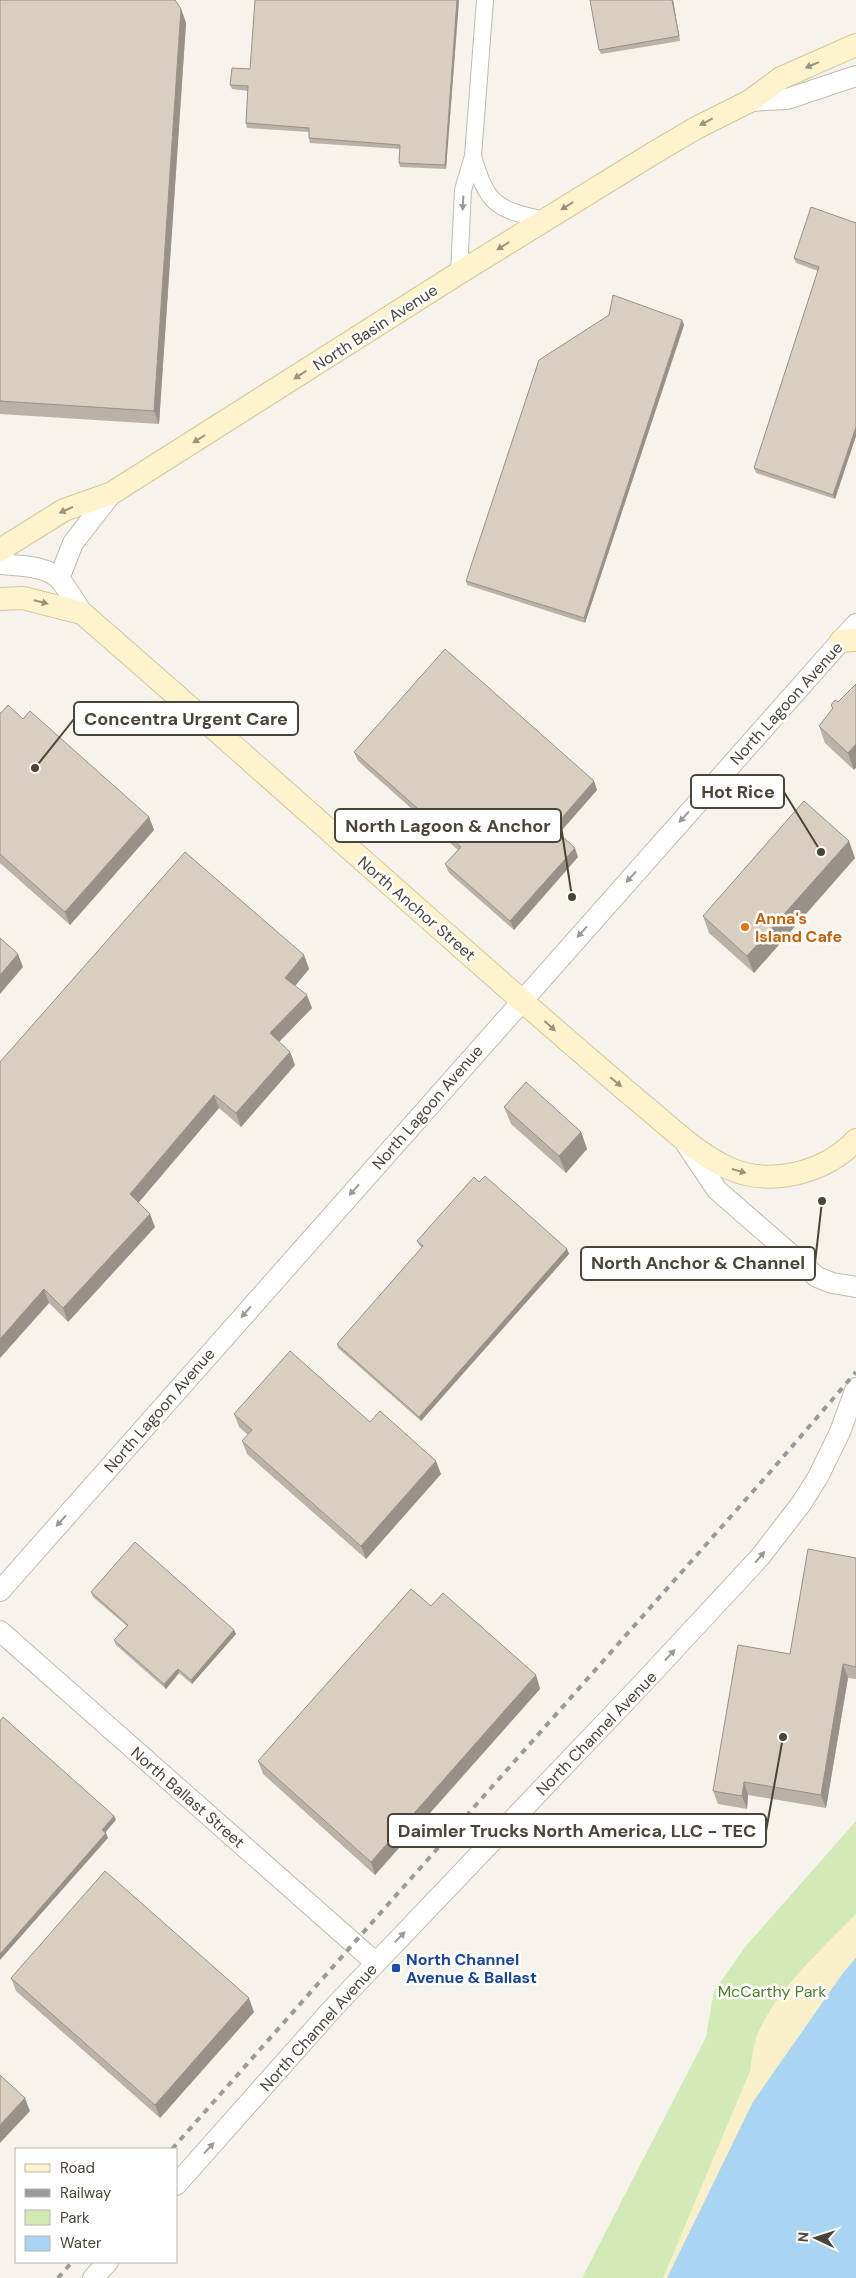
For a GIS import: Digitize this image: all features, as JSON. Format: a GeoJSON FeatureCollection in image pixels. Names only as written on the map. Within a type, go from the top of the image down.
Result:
{"type":"FeatureCollection","features":[{"type":"Feature","properties":{"kind":"main road","name":"North Basin Avenue"},"geometry":{"type":"LineString","coordinates":[[0,550],[64,510],[112,493],[458,273],[696,128],[750,101],[781,78],[856,45]]}},
{"type":"Feature","properties":{"kind":"main road","name":"North Anchor Street"},"geometry":{"type":"LineString","coordinates":[[0,599],[23,598],[82,613],[522,1001],[682,1138],[729,1169],[765,1177],[803,1172],[835,1157],[856,1140]]}},
{"type":"Feature","properties":{"kind":"street"},"geometry":{"type":"LineString","coordinates":[[458,273],[463,190],[473,156],[484,0]]}},
{"type":"Feature","properties":{"kind":"street","name":"North Basin Avenue"},"geometry":{"type":"LineString","coordinates":[[750,101],[786,99],[856,76]]}},
{"type":"Feature","properties":{"kind":"street"},"geometry":{"type":"LineString","coordinates":[[473,156],[485,190],[493,200],[521,215],[544,220]]}},
{"type":"Feature","properties":{"kind":"street"},"geometry":{"type":"LineString","coordinates":[[59,579],[73,543],[112,493]]}},
{"type":"Feature","properties":{"kind":"street"},"geometry":{"type":"LineString","coordinates":[[0,564],[42,569],[59,579],[82,613]]}},
{"type":"Feature","properties":{"kind":"street","name":"North Lagoon Avenue"},"geometry":{"type":"LineString","coordinates":[[0,1591],[522,1001],[848,641],[856,624]]}},
{"type":"Feature","properties":{"kind":"street","name":"North Anchor Street"},"geometry":{"type":"LineString","coordinates":[[682,1138],[717,1190],[802,1264],[826,1282],[856,1287]]}},
{"type":"Feature","properties":{"kind":"street","name":"North Channel Avenue"},"geometry":{"type":"LineString","coordinates":[[178,2183],[334,2007],[630,1697],[760,1557],[801,1504],[818,1477],[840,1432],[856,1388]]}},
{"type":"Feature","properties":{"kind":"street","name":"North Ballast Street"},"geometry":{"type":"LineString","coordinates":[[0,1632],[376,1963]]}},
{"type":"Feature","properties":{"kind":"street"},"geometry":{"type":"LineString","coordinates":[[94,2278],[107,2263]]}},
{"type":"Feature","properties":{"kind":"green space","name":"McCarthy Park"},"geometry":{"type":"Polygon","coordinates":[[[856,1821],[856,1958],[843,1973],[753,2102],[667,2278],[582,2278],[706,2037],[714,1991],[745,1947],[856,1821]]]}},
{"type":"Feature","properties":{"kind":"sand"},"geometry":{"type":"Polygon","coordinates":[[[856,1914],[856,1958],[843,1973],[753,2102],[667,2278],[663,2278],[750,2071],[756,2037],[767,2016],[777,2000],[815,1955],[856,1914]]]}},
{"type":"Feature","properties":{"kind":"water"},"geometry":{"type":"Polygon","coordinates":[[[856,1958],[856,2278],[667,2278],[753,2102],[843,1973],[856,1958]]]}},
{"type":"Feature","properties":{"kind":"building"},"geometry":{"type":"Polygon","coordinates":[[[0,0],[175,0],[181,9],[154,411],[0,401],[0,0]]]}},
{"type":"Feature","properties":{"kind":"building"},"geometry":{"type":"Polygon","coordinates":[[[255,0],[457,0],[445,165],[399,163],[400,145],[309,138],[309,128],[246,123],[248,86],[230,85],[232,68],[250,69],[255,0]]]}},
{"type":"Feature","properties":{"kind":"building"},"geometry":{"type":"Polygon","coordinates":[[[590,0],[672,0],[679,36],[599,50],[590,0]]]}},
{"type":"Feature","properties":{"kind":"building"},"geometry":{"type":"Polygon","coordinates":[[[811,207],[856,223],[856,427],[833,495],[754,468],[819,267],[794,258],[811,207]]]}},
{"type":"Feature","properties":{"kind":"building"},"geometry":{"type":"Polygon","coordinates":[[[613,295],[682,320],[584,618],[466,581],[539,360],[609,315],[613,295]]]}},
{"type":"Feature","properties":{"kind":"building"},"geometry":{"type":"Polygon","coordinates":[[[445,649],[594,781],[553,828],[575,848],[510,921],[445,864],[461,847],[354,752],[445,649]]]}},
{"type":"Feature","properties":{"kind":"building"},"geometry":{"type":"Polygon","coordinates":[[[856,684],[856,744],[848,753],[819,726],[833,708],[831,705],[835,700],[838,702],[856,684]]]}},
{"type":"Feature","properties":{"kind":"building"},"geometry":{"type":"Polygon","coordinates":[[[8,705],[23,719],[30,711],[149,817],[65,912],[0,854],[0,713],[8,705]]]}},
{"type":"Feature","properties":{"kind":"building"},"geometry":{"type":"Polygon","coordinates":[[[804,801],[849,841],[747,956],[703,916],[804,801]]]}},
{"type":"Feature","properties":{"kind":"building"},"geometry":{"type":"Polygon","coordinates":[[[185,852],[304,955],[285,978],[307,995],[270,1033],[290,1052],[236,1113],[214,1095],[130,1194],[150,1214],[63,1308],[44,1289],[0,1339],[0,1062],[185,852]]]}},
{"type":"Feature","properties":{"kind":"building"},"geometry":{"type":"Polygon","coordinates":[[[0,938],[18,954],[0,975],[0,938]]]}},
{"type":"Feature","properties":{"kind":"building"},"geometry":{"type":"Polygon","coordinates":[[[526,1082],[581,1132],[559,1156],[504,1107],[526,1082]]]}},
{"type":"Feature","properties":{"kind":"building"},"geometry":{"type":"Polygon","coordinates":[[[485,1176],[567,1249],[419,1417],[337,1344],[423,1246],[417,1241],[474,1177],[479,1182],[485,1176]]]}},
{"type":"Feature","properties":{"kind":"building"},"geometry":{"type":"Polygon","coordinates":[[[290,1351],[370,1422],[380,1411],[436,1461],[361,1546],[242,1441],[252,1430],[234,1414],[290,1351]]]}},
{"type":"Feature","properties":{"kind":"building"},"geometry":{"type":"Polygon","coordinates":[[[135,1542],[234,1630],[191,1680],[178,1669],[164,1684],[114,1640],[128,1625],[91,1592],[135,1542]]]}},
{"type":"Feature","properties":{"kind":"building"},"geometry":{"type":"Polygon","coordinates":[[[808,1549],[856,1558],[856,1667],[843,1664],[821,1795],[744,1782],[742,1796],[713,1791],[738,1645],[790,1654],[808,1549]]]}},
{"type":"Feature","properties":{"kind":"building"},"geometry":{"type":"Polygon","coordinates":[[[411,1589],[431,1606],[443,1593],[536,1675],[371,1862],[258,1761],[411,1589]]]}},
{"type":"Feature","properties":{"kind":"building"},"geometry":{"type":"Polygon","coordinates":[[[3,1717],[114,1816],[102,1830],[106,1833],[0,1954],[0,1721],[3,1717]]]}},
{"type":"Feature","properties":{"kind":"building"},"geometry":{"type":"Polygon","coordinates":[[[105,1871],[249,1998],[155,2105],[11,1978],[105,1871]]]}},
{"type":"Feature","properties":{"kind":"building"},"geometry":{"type":"Polygon","coordinates":[[[0,2075],[25,2098],[0,2125],[0,2075]]]}},
{"type":"Feature","properties":{"kind":"railway"},"geometry":{"type":"LineString","coordinates":[[173,2148],[771,1471],[856,1372]]}},
{"type":"Feature","properties":{"kind":"railway"},"geometry":{"type":"LineString","coordinates":[[58,2278],[71,2263]]}},
{"type":"Feature","properties":{"kind":"place","name":"Concentra Urgent Care"},"geometry":{"type":"Point","coordinates":[35,768]}},
{"type":"Feature","properties":{"kind":"place","name":"Hot Rice"},"geometry":{"type":"Point","coordinates":[821,852]}},
{"type":"Feature","properties":{"kind":"place","name":"North Lagoon & Anchor"},"geometry":{"type":"Point","coordinates":[572,897]}},
{"type":"Feature","properties":{"kind":"place","name":"Anna's Island Cafe"},"geometry":{"type":"Point","coordinates":[745,927]}},
{"type":"Feature","properties":{"kind":"place","name":"North Anchor & Channel"},"geometry":{"type":"Point","coordinates":[822,1201]}},
{"type":"Feature","properties":{"kind":"place","name":"Daimler Trucks North America, LLC - TEC"},"geometry":{"type":"Point","coordinates":[783,1737]}},
{"type":"Feature","properties":{"kind":"place","name":"North Channel Avenue & Ballast"},"geometry":{"type":"Point","coordinates":[396,1968]}}]}
